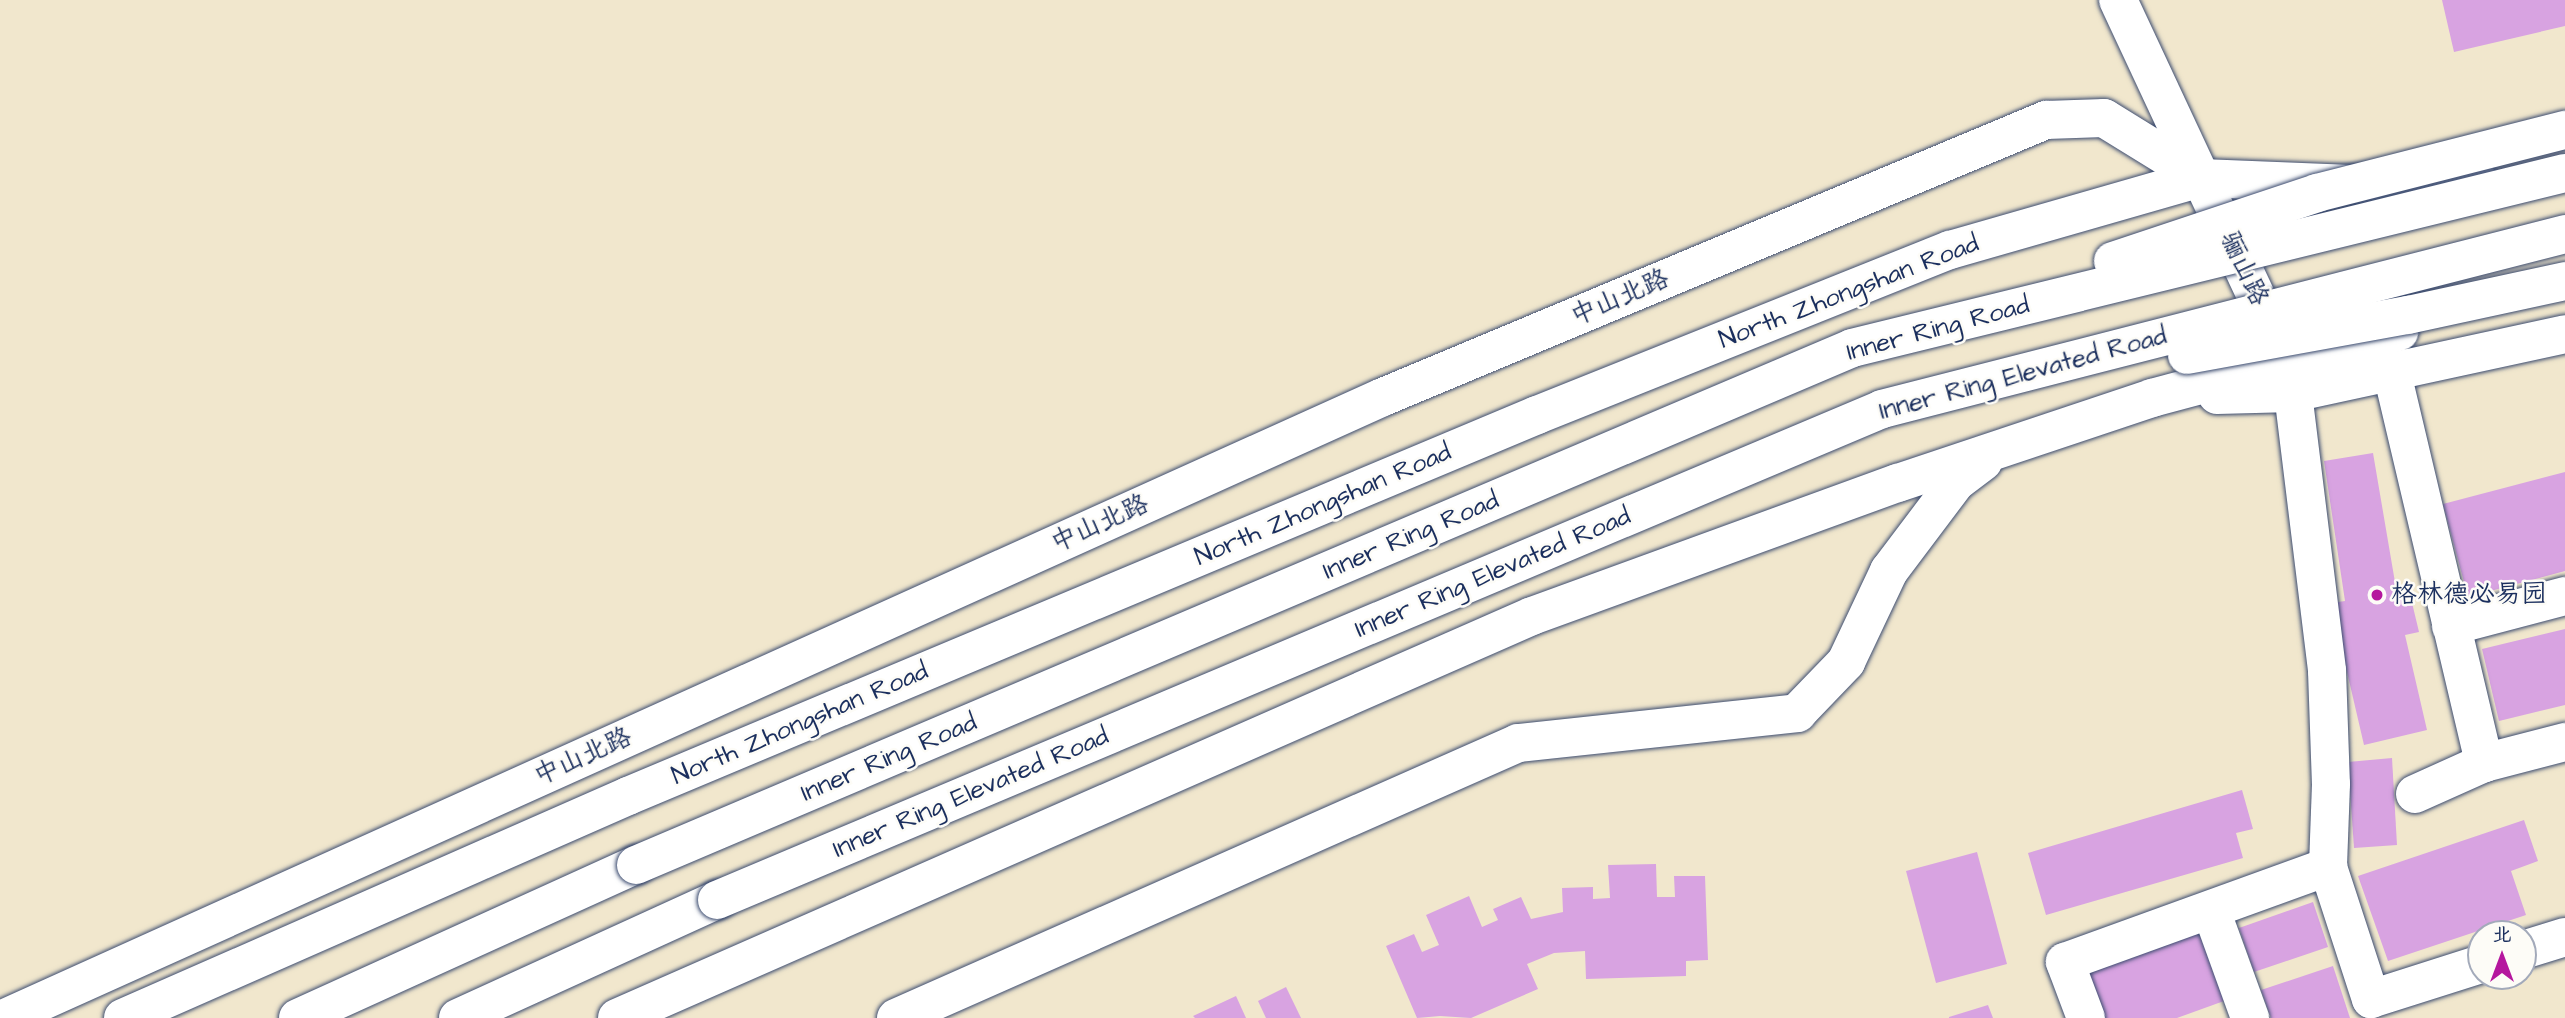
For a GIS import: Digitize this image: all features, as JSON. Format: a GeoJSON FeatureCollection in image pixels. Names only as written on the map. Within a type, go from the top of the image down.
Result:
{"type":"FeatureCollection","features":[{"type":"Feature","properties":{"kind":"main road","name":"骊山路"},"geometry":{"type":"LineString","coordinates":[[2118,0],[2289,377],[2327,671],[2331,784],[2328,867]]}},
{"type":"Feature","properties":{"kind":"main road","name":"中山北路"},"geometry":{"type":"LineString","coordinates":[[5,1018],[1383,397],[2046,120],[2104,118],[2201,178]]}},
{"type":"Feature","properties":{"kind":"main road"},"geometry":{"type":"LineString","coordinates":[[1852,348],[2317,193],[2565,130]]}},
{"type":"Feature","properties":{"kind":"main road","name":"North Zhongshan Road"},"geometry":{"type":"LineString","coordinates":[[123,1018],[628,796],[1524,420],[1950,250],[2201,178],[2446,188],[2565,160]]}},
{"type":"Feature","properties":{"kind":"main road","name":"Inner Ring Road"},"geometry":{"type":"LineString","coordinates":[[298,1018],[636,865],[1852,348],[2565,173]]}},
{"type":"Feature","properties":{"kind":"main road","name":"Inner Ring Elevated Road"},"geometry":{"type":"LineString","coordinates":[[458,1018],[717,900],[1882,409],[2565,234]]}},
{"type":"Feature","properties":{"kind":"main road"},"geometry":{"type":"LineString","coordinates":[[1882,409],[2408,315],[2565,281]]}},
{"type":"Feature","properties":{"kind":"main road"},"geometry":{"type":"LineString","coordinates":[[2289,377],[2565,290]]}},
{"type":"Feature","properties":{"kind":"main road"},"geometry":{"type":"LineString","coordinates":[[617,1018],[1532,616],[1998,450],[2152,398],[2289,377],[2392,373],[2565,334]]}},
{"type":"Feature","properties":{"kind":"main road"},"geometry":{"type":"LineString","coordinates":[[2392,373],[2484,763]]}},
{"type":"Feature","properties":{"kind":"main road"},"geometry":{"type":"LineString","coordinates":[[895,1018],[1518,743],[1797,713],[1846,662],[1889,571],[1956,482],[1998,450]]}},
{"type":"Feature","properties":{"kind":"main road"},"geometry":{"type":"LineString","coordinates":[[2451,626],[2565,596]]}},
{"type":"Feature","properties":{"kind":"main road"},"geometry":{"type":"LineString","coordinates":[[2415,794],[2484,763],[2565,742]]}},
{"type":"Feature","properties":{"kind":"main road"},"geometry":{"type":"LineString","coordinates":[[2086,1018],[2065,962],[2328,867],[2371,999],[2467,968]]}},
{"type":"Feature","properties":{"kind":"main road"},"geometry":{"type":"LineString","coordinates":[[2211,910],[2250,1018]]}},
{"type":"Feature","properties":{"kind":"main road"},"geometry":{"type":"LineString","coordinates":[[2537,946],[2565,937]]}},
{"type":"Feature","properties":{"kind":"building"},"geometry":{"type":"Polygon","coordinates":[[[2442,0],[2565,0],[2565,26],[2454,52],[2442,0]]]}},
{"type":"Feature","properties":{"kind":"building","name":"格林德必易园"},"geometry":{"type":"Polygon","coordinates":[[[2373,453],[2396,588],[2408,586],[2419,632],[2405,635],[2427,730],[2364,745],[2331,603],[2345,601],[2324,461],[2373,453]]]}},
{"type":"Feature","properties":{"kind":"building"},"geometry":{"type":"Polygon","coordinates":[[[2565,472],[2565,571],[2468,597],[2443,504],[2565,472]]]}},
{"type":"Feature","properties":{"kind":"building"},"geometry":{"type":"Polygon","coordinates":[[[2565,629],[2565,705],[2499,721],[2482,649],[2565,629]]]}},
{"type":"Feature","properties":{"kind":"building"},"geometry":{"type":"Polygon","coordinates":[[[2392,758],[2397,845],[2354,848],[2348,762],[2392,758]]]}},
{"type":"Feature","properties":{"kind":"building"},"geometry":{"type":"Polygon","coordinates":[[[2242,790],[2253,829],[2236,833],[2243,858],[2046,915],[2028,853],[2242,790]]]}},
{"type":"Feature","properties":{"kind":"building"},"geometry":{"type":"Polygon","coordinates":[[[2524,820],[2538,861],[2511,871],[2526,915],[2511,920],[2467,920],[2467,935],[2388,961],[2358,876],[2524,820]]]}},
{"type":"Feature","properties":{"kind":"building"},"geometry":{"type":"Polygon","coordinates":[[[1977,852],[2007,964],[1936,983],[1906,871],[1977,852]]]}},
{"type":"Feature","properties":{"kind":"building"},"geometry":{"type":"Polygon","coordinates":[[[1656,864],[1657,897],[1675,897],[1674,876],[1705,876],[1708,960],[1686,961],[1686,976],[1586,979],[1585,951],[1554,953],[1527,964],[1538,989],[1471,1018],[1417,1018],[1386,946],[1414,934],[1422,952],[1439,945],[1426,915],[1469,896],[1482,927],[1498,920],[1493,909],[1521,897],[1531,919],[1563,912],[1562,888],[1593,887],[1593,899],[1610,898],[1608,865],[1656,864]]]}},
{"type":"Feature","properties":{"kind":"building"},"geometry":{"type":"Polygon","coordinates":[[[2313,902],[2328,947],[2254,972],[2239,928],[2313,902]]]}},
{"type":"Feature","properties":{"kind":"building"},"geometry":{"type":"Polygon","coordinates":[[[2198,930],[2224,1001],[2177,1018],[2097,1018],[2080,974],[2198,930]]]}},
{"type":"Feature","properties":{"kind":"building"},"geometry":{"type":"Polygon","coordinates":[[[2333,966],[2350,1018],[2271,1018],[2261,990],[2333,966]]]}},
{"type":"Feature","properties":{"kind":"building"},"geometry":{"type":"Polygon","coordinates":[[[1286,987],[1301,1018],[1266,1018],[1258,1001],[1286,987]]]}},
{"type":"Feature","properties":{"kind":"building"},"geometry":{"type":"Polygon","coordinates":[[[1236,996],[1246,1018],[1193,1016],[1236,996]]]}},
{"type":"Feature","properties":{"kind":"building"},"geometry":{"type":"Polygon","coordinates":[[[1988,1005],[1993,1018],[1949,1018],[1949,1017],[1988,1005]]]}},
{"type":"Feature","properties":{"kind":"place","name":"格林德必易园"},"geometry":{"type":"Point","coordinates":[2377,595]}}]}
